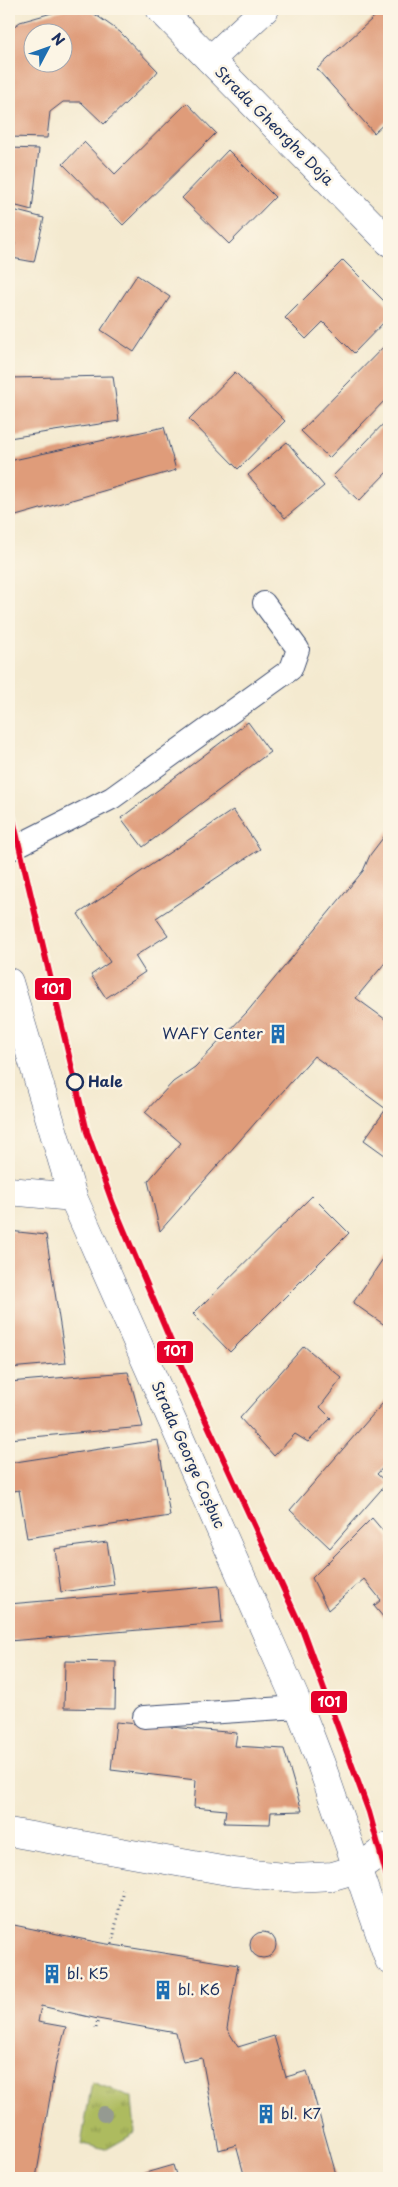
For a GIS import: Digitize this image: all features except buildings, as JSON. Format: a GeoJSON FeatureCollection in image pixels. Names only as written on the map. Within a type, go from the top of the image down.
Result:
{"type":"FeatureCollection","features":[{"type":"Feature","properties":{"kind":"main road","name":"Strada Gheorghe Doja"},"geometry":{"type":"LineString","coordinates":[[160,9],[389,242]]}},
{"type":"Feature","properties":{"kind":"main road"},"geometry":{"type":"LineString","coordinates":[[210,60],[266,9]]}},
{"type":"Feature","properties":{"kind":"main road","name":"Strada George Coșbuc"},"geometry":{"type":"LineString","coordinates":[[9,982],[74,1197],[299,1707],[321,1764],[389,1960]]}},
{"type":"Feature","properties":{"kind":"main road"},"geometry":{"type":"LineString","coordinates":[[9,1191],[74,1197]]}},
{"type":"Feature","properties":{"kind":"main road"},"geometry":{"type":"LineString","coordinates":[[9,1832],[233,1872],[295,1878],[333,1876],[357,1869],[389,1846]]}},
{"type":"Feature","properties":{"kind":"lane"},"geometry":{"type":"LineString","coordinates":[[9,850],[112,798],[291,669],[298,649],[264,603]]}},
{"type":"Feature","properties":{"kind":"lane"},"geometry":{"type":"LineString","coordinates":[[144,1717],[299,1707]]}},
{"type":"Feature","properties":{"kind":"path"},"geometry":{"type":"LineString","coordinates":[[112,1944],[130,1853]]}},
{"type":"Feature","properties":{"kind":"path"},"geometry":{"type":"LineString","coordinates":[[96,2028],[98,2019]]}},
{"type":"Feature","properties":{"kind":"green space"},"geometry":{"type":"Polygon","coordinates":[[[92,2082],[132,2097],[135,2133],[107,2149],[81,2144],[92,2082]]]}},
{"type":"Feature","properties":{"kind":"transit line","name":"101"},"geometry":{"type":"LineString","coordinates":[[9,803],[87,1132],[113,1204],[188,1382],[302,1629],[369,1812],[389,1884]]}},
{"type":"Feature","properties":{"kind":"place","name":"WAFY Center"},"geometry":{"type":"Point","coordinates":[278,1034]}},
{"type":"Feature","properties":{"kind":"place","name":"Hale"},"geometry":{"type":"Point","coordinates":[75,1082]}},
{"type":"Feature","properties":{"kind":"place","name":"bl. K5"},"geometry":{"type":"Point","coordinates":[52,1974]}},
{"type":"Feature","properties":{"kind":"place","name":"bl. K6"},"geometry":{"type":"Point","coordinates":[163,1990]}},
{"type":"Feature","properties":{"kind":"place","name":"bl. K7"},"geometry":{"type":"Point","coordinates":[266,2114]}}]}
